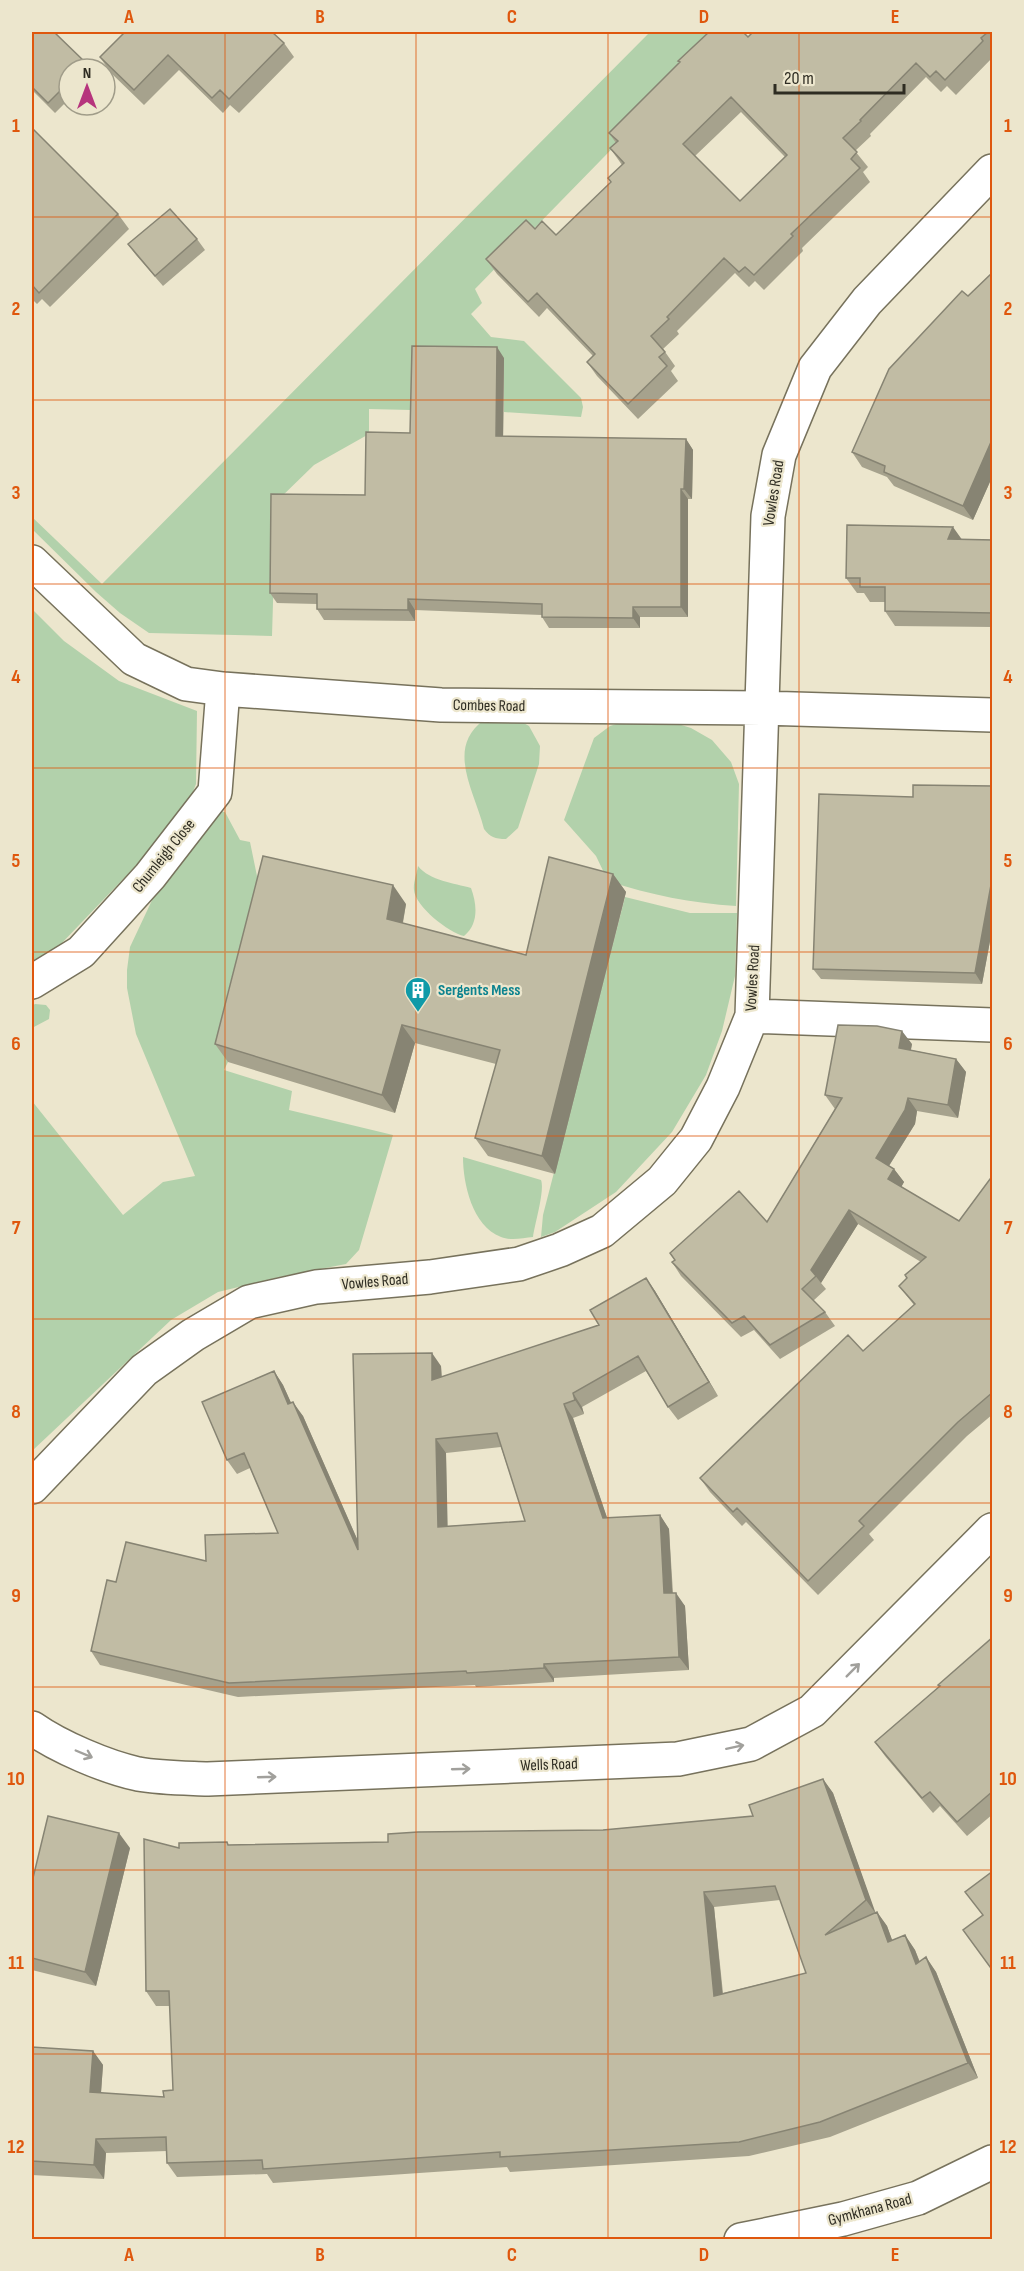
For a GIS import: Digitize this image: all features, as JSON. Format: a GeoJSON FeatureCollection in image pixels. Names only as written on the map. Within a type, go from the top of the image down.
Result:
{"type":"FeatureCollection","features":[{"type":"Feature","properties":{"kind":"street","name":"Vowles Road"},"geometry":{"type":"LineString","coordinates":[[32,1487],[144,1370],[193,1335],[249,1302],[316,1287],[430,1277],[519,1264],[560,1250],[602,1231],[662,1181],[696,1139],[723,1087],[752,1016],[769,509],[779,455],[815,368],[867,301],[993,171]]}},
{"type":"Feature","properties":{"kind":"street","name":"Combes Road"},"geometry":{"type":"LineString","coordinates":[[32,562],[134,659],[186,684],[223,689],[441,705],[762,708],[993,715]]}},
{"type":"Feature","properties":{"kind":"street","name":"Chumleigh Close"},"geometry":{"type":"LineString","coordinates":[[32,982],[81,952],[150,876],[215,792],[223,689]]}},
{"type":"Feature","properties":{"kind":"street"},"geometry":{"type":"LineString","coordinates":[[752,1016],[993,1025]]}},
{"type":"Feature","properties":{"kind":"street","name":"Wells Road"},"geometry":{"type":"LineString","coordinates":[[32,1728],[46,1738],[89,1757],[139,1774],[208,1779],[678,1759],[751,1744],[812,1711],[993,1530]]}},
{"type":"Feature","properties":{"kind":"street","name":"Gymkhana Road"},"geometry":{"type":"LineString","coordinates":[[741,2240],[843,2219],[918,2198],[993,2162]]}},
{"type":"Feature","properties":{"kind":"green space"},"geometry":{"type":"Polygon","coordinates":[[[650,32],[726,32],[475,289],[482,303],[471,314],[491,337],[524,341],[581,398],[583,407],[581,417],[504,412],[504,358],[411,410],[369,409],[369,434],[314,465],[276,502],[272,636],[149,633],[120,613],[96,592],[32,529],[32,517],[102,584],[650,32]]]}},
{"type":"Feature","properties":{"kind":"green space"},"geometry":{"type":"Polygon","coordinates":[[[32,609],[64,641],[119,681],[197,711],[196,784],[189,802],[170,830],[38,968],[32,971],[32,609]]]}},
{"type":"Feature","properties":{"kind":"green space"},"geometry":{"type":"Polygon","coordinates":[[[484,720],[520,721],[529,726],[540,746],[539,764],[518,828],[506,839],[493,837],[484,829],[466,771],[464,757],[466,744],[472,731],[484,720]]]}},
{"type":"Feature","properties":{"kind":"green space"},"geometry":{"type":"Polygon","coordinates":[[[623,722],[678,724],[691,728],[712,740],[731,762],[739,784],[736,906],[671,898],[608,881],[596,856],[564,820],[594,738],[610,726],[623,722]]]}},
{"type":"Feature","properties":{"kind":"green space"},"geometry":{"type":"Polygon","coordinates":[[[216,811],[225,812],[240,840],[250,842],[258,881],[227,995],[228,1062],[224,1070],[292,1091],[289,1110],[393,1135],[359,1250],[346,1264],[218,1292],[171,1320],[32,1451],[32,1101],[123,1215],[163,1182],[195,1176],[136,1034],[127,988],[127,970],[130,947],[154,896],[190,852],[216,811]]]}},
{"type":"Feature","properties":{"kind":"green space"},"geometry":{"type":"Polygon","coordinates":[[[418,866],[436,878],[471,888],[475,901],[475,914],[472,926],[464,936],[450,930],[420,904],[414,887],[418,866]]]}},
{"type":"Feature","properties":{"kind":"green space"},"geometry":{"type":"Polygon","coordinates":[[[625,897],[690,913],[737,913],[735,976],[722,1031],[706,1075],[672,1132],[616,1192],[555,1232],[541,1237],[543,1215],[625,897]]]}},
{"type":"Feature","properties":{"kind":"green space"},"geometry":{"type":"Polygon","coordinates":[[[46,1005],[50,1010],[49,1019],[32,1028],[32,1006],[46,1005]]]}},
{"type":"Feature","properties":{"kind":"green space"},"geometry":{"type":"Polygon","coordinates":[[[463,1157],[541,1180],[541,1199],[533,1237],[517,1239],[501,1237],[483,1224],[476,1214],[467,1191],[463,1157]]]}},
{"type":"Feature","properties":{"kind":"building"},"geometry":{"type":"Polygon","coordinates":[[[32,32],[54,32],[80,57],[57,57],[57,94],[48,103],[32,87],[32,32]]]}},
{"type":"Feature","properties":{"kind":"building"},"geometry":{"type":"Polygon","coordinates":[[[125,32],[272,32],[284,43],[229,99],[220,90],[212,98],[168,55],[134,90],[117,74],[117,57],[100,57],[125,32]]]}},
{"type":"Feature","properties":{"kind":"building"},"geometry":{"type":"Polygon","coordinates":[[[709,32],[743,32],[748,37],[753,32],[988,32],[981,38],[983,41],[945,80],[936,71],[930,77],[916,63],[860,120],[843,138],[857,152],[851,159],[860,168],[791,234],[793,236],[754,275],[745,267],[739,272],[724,258],[651,336],[665,352],[659,357],[667,366],[628,404],[587,362],[595,354],[537,293],[528,302],[486,259],[526,220],[535,229],[542,221],[556,235],[611,182],[608,178],[624,163],[610,148],[618,141],[609,133],[680,62],[678,61],[709,32]],[[731,97],[683,144],[740,201],[787,155],[731,97]]]}},
{"type":"Feature","properties":{"kind":"building"},"geometry":{"type":"Polygon","coordinates":[[[32,128],[118,214],[39,293],[32,285],[32,128]]]}},
{"type":"Feature","properties":{"kind":"building"},"geometry":{"type":"Polygon","coordinates":[[[170,209],[197,239],[155,276],[128,244],[170,209]]]}},
{"type":"Feature","properties":{"kind":"building"},"geometry":{"type":"Polygon","coordinates":[[[993,272],[993,444],[991,442],[963,506],[884,472],[885,466],[852,452],[889,369],[962,291],[968,296],[993,272]]]}},
{"type":"Feature","properties":{"kind":"building"},"geometry":{"type":"Polygon","coordinates":[[[412,346],[497,347],[496,436],[686,439],[684,489],[681,489],[681,607],[633,607],[633,618],[542,617],[542,604],[408,599],[408,610],[317,609],[317,594],[270,593],[271,494],[365,495],[366,432],[410,433],[412,346]]]}},
{"type":"Feature","properties":{"kind":"building"},"geometry":{"type":"Polygon","coordinates":[[[847,525],[953,527],[948,539],[993,540],[993,613],[885,611],[885,587],[860,587],[860,578],[846,578],[847,525]]]}},
{"type":"Feature","properties":{"kind":"building"},"geometry":{"type":"Polygon","coordinates":[[[913,785],[993,786],[993,874],[975,973],[813,969],[819,794],[913,797],[913,785]]]}},
{"type":"Feature","properties":{"kind":"building","name":"Sergents Mess"},"geometry":{"type":"Polygon","coordinates":[[[263,856],[393,885],[387,919],[526,955],[549,857],[613,874],[542,1156],[475,1138],[500,1050],[402,1025],[382,1095],[215,1044],[263,856]]]}},
{"type":"Feature","properties":{"kind":"building"},"geometry":{"type":"Polygon","coordinates":[[[838,1025],[877,1026],[902,1031],[899,1048],[956,1059],[948,1105],[908,1098],[905,1110],[876,1158],[894,1169],[888,1179],[959,1221],[993,1175],[993,1392],[958,1422],[859,1521],[864,1526],[808,1581],[737,1508],[733,1512],[700,1478],[848,1335],[863,1351],[915,1304],[899,1286],[907,1278],[905,1275],[926,1257],[849,1210],[811,1270],[816,1276],[802,1289],[825,1312],[770,1345],[744,1316],[732,1323],[672,1262],[675,1260],[670,1253],[739,1191],[767,1222],[842,1098],[825,1095],[838,1025]]]}},
{"type":"Feature","properties":{"kind":"building"},"geometry":{"type":"Polygon","coordinates":[[[646,1278],[709,1382],[668,1407],[638,1356],[573,1393],[575,1400],[564,1404],[603,1518],[660,1515],[664,1593],[676,1593],[679,1657],[544,1664],[544,1668],[467,1673],[466,1671],[229,1683],[91,1651],[107,1580],[116,1582],[126,1542],[206,1561],[205,1535],[278,1533],[244,1453],[227,1460],[202,1402],[274,1371],[288,1404],[293,1402],[358,1550],[353,1354],[432,1353],[432,1380],[599,1325],[590,1310],[646,1278]],[[497,1433],[436,1439],[438,1527],[525,1521],[497,1433]]]}},
{"type":"Feature","properties":{"kind":"building"},"geometry":{"type":"Polygon","coordinates":[[[993,1637],[993,1791],[957,1822],[930,1792],[922,1798],[875,1742],[993,1637]]]}},
{"type":"Feature","properties":{"kind":"building"},"geometry":{"type":"Polygon","coordinates":[[[823,1779],[866,1900],[825,1935],[877,1912],[888,1942],[905,1935],[916,1964],[926,1957],[968,2063],[820,2122],[739,2142],[500,2157],[500,2152],[263,2169],[262,2160],[167,2163],[166,2137],[96,2139],[94,2165],[32,2161],[32,2047],[93,2051],[90,2092],[164,2097],[163,2091],[173,2090],[169,1991],[146,1991],[144,1839],[179,1848],[179,1843],[227,1842],[228,1845],[388,1842],[388,1834],[418,1832],[603,1830],[753,1816],[749,1805],[823,1779]],[[775,1886],[704,1892],[714,1996],[806,1973],[775,1886]]]}},
{"type":"Feature","properties":{"kind":"building"},"geometry":{"type":"Polygon","coordinates":[[[48,1816],[119,1833],[85,1972],[32,1958],[32,1882],[48,1816]]]}},
{"type":"Feature","properties":{"kind":"building"},"geometry":{"type":"Polygon","coordinates":[[[993,1871],[993,1971],[963,1930],[983,1915],[965,1892],[993,1871]]]}},
{"type":"Feature","properties":{"kind":"place","name":"Sergents Mess"},"geometry":{"type":"Point","coordinates":[418,1013]}}]}
